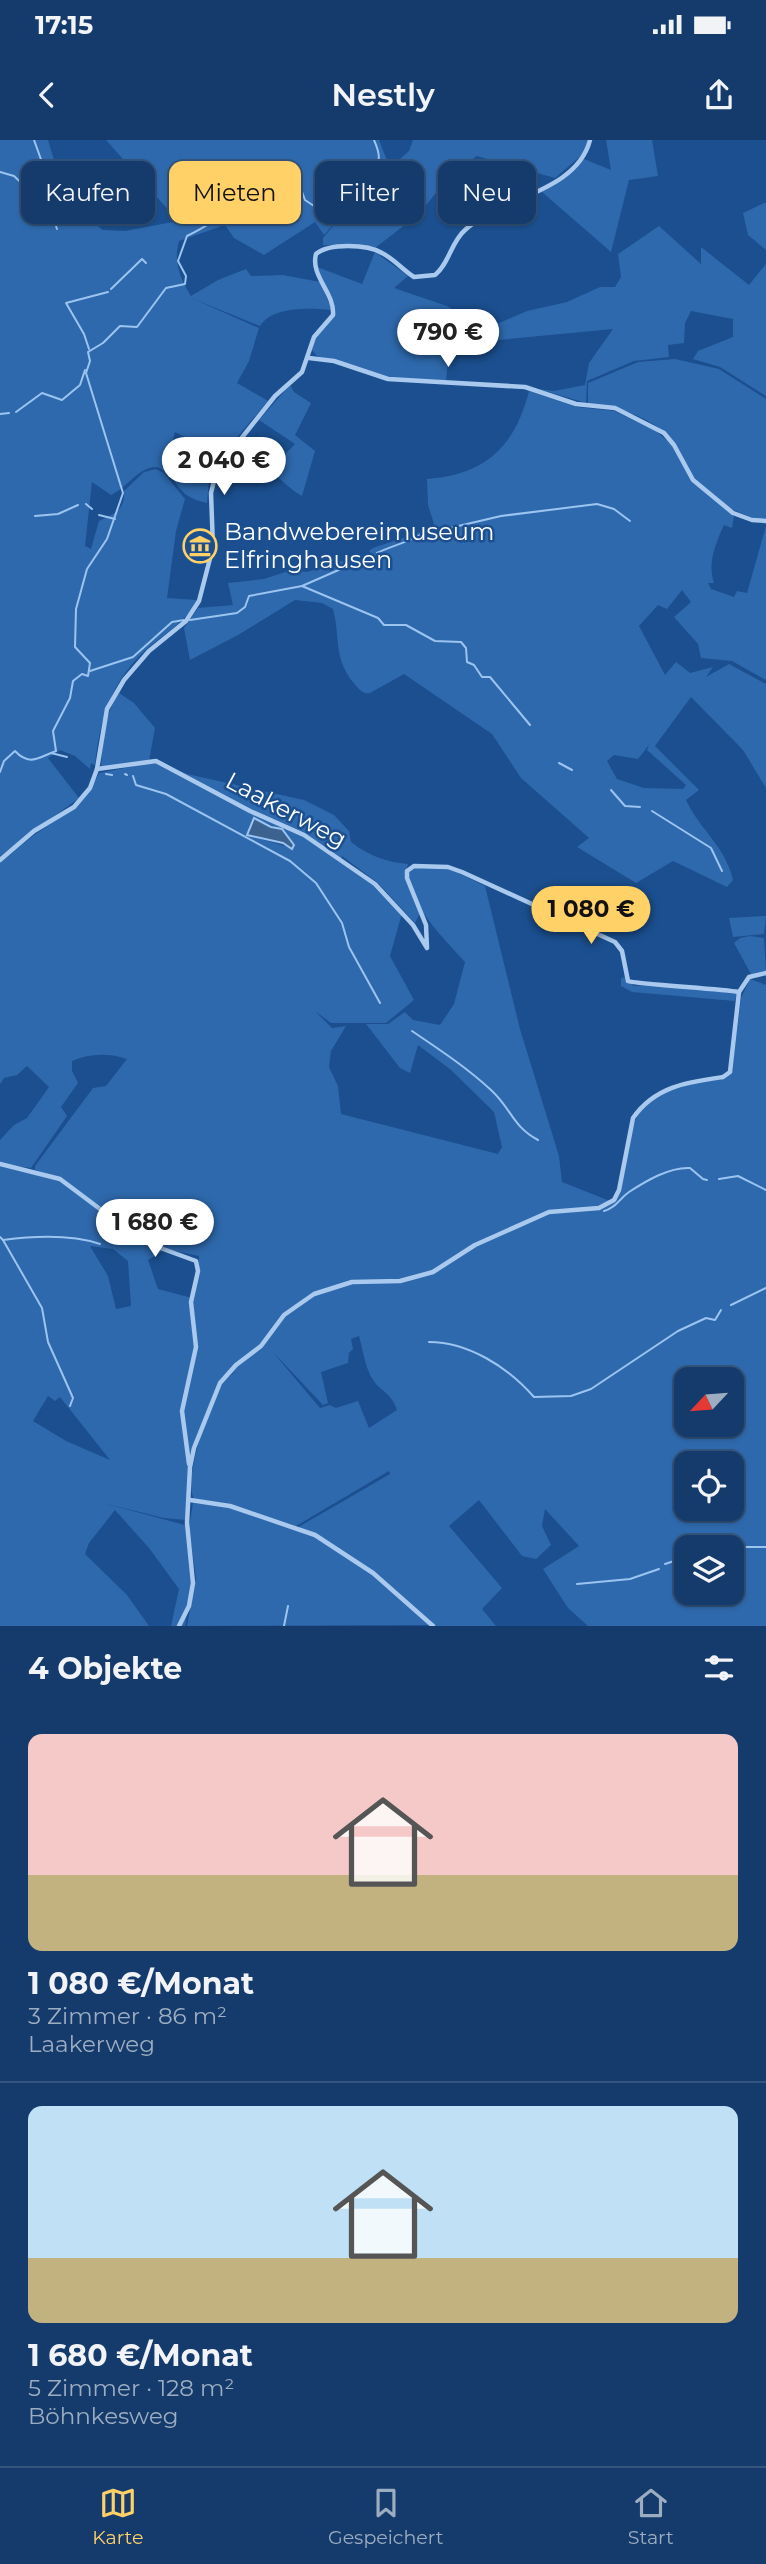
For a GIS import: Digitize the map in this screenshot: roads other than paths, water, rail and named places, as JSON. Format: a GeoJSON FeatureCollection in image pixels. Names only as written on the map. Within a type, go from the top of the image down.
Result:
{"type":"FeatureCollection","features":[{"type":"Feature","properties":{"kind":"street"},"geometry":{"type":"LineString","coordinates":[[0,860],[34,831],[79,802],[90,788],[97,769],[107,709],[124,680],[149,651],[186,621],[199,601],[213,547],[211,493],[217,469],[275,396],[302,372],[314,337],[334,312],[315,267],[318,252],[334,248],[369,248],[382,253],[415,277],[435,275],[464,230],[499,207],[548,186],[584,157],[590,140]]}},
{"type":"Feature","properties":{"kind":"street"},"geometry":{"type":"LineString","coordinates":[[309,358],[334,361],[388,379],[525,387],[576,404],[615,408],[670,438],[693,480],[733,513],[766,522]]}},
{"type":"Feature","properties":{"kind":"street","name":"Laakerweg"},"geometry":{"type":"LineString","coordinates":[[97,769],[156,761],[250,811],[304,835],[375,884],[414,925],[426,948],[426,925],[407,878],[407,871],[414,866],[448,867],[615,942],[622,951],[628,981],[634,985],[668,984],[738,992]]}},
{"type":"Feature","properties":{"kind":"street"},"geometry":{"type":"LineString","coordinates":[[190,1467],[220,1383],[236,1365],[261,1346],[284,1315],[297,1303],[314,1294],[352,1282],[418,1278],[445,1266],[475,1245],[549,1212],[599,1208],[614,1200],[620,1190],[629,1130],[640,1108],[675,1085],[723,1077],[730,1072],[738,992],[749,977],[766,973]]}},
{"type":"Feature","properties":{"kind":"street"},"geometry":{"type":"LineString","coordinates":[[0,1164],[60,1179],[144,1242],[196,1261],[198,1271],[191,1302],[196,1347],[182,1411],[190,1467],[187,1523],[193,1583],[189,1606],[179,1626]]}},
{"type":"Feature","properties":{"kind":"street"},"geometry":{"type":"LineString","coordinates":[[190,1500],[230,1506],[315,1535],[373,1573],[433,1626]]}},
{"type":"Feature","properties":{"kind":"waterway"},"geometry":{"type":"LineString","coordinates":[[34,140],[42,161]]}},
{"type":"Feature","properties":{"kind":"waterway"},"geometry":{"type":"LineString","coordinates":[[0,772],[4,761],[15,751],[30,760],[56,751],[53,731],[70,698],[73,681],[82,674],[88,676],[90,663],[75,647],[76,609],[87,569],[107,539],[123,493],[86,373],[90,361],[88,352],[103,343],[120,326],[137,327],[166,288],[185,284],[186,276],[178,261],[187,236],[241,205],[269,193],[301,189],[305,200],[314,206],[350,182],[354,174],[376,164],[379,156],[374,140]]}},
{"type":"Feature","properties":{"kind":"waterway"},"geometry":{"type":"LineString","coordinates":[[0,172],[14,176],[28,189],[33,184],[43,189],[57,229]]}},
{"type":"Feature","properties":{"kind":"waterway"},"geometry":{"type":"LineString","coordinates":[[111,289],[142,259],[146,263]]}},
{"type":"Feature","properties":{"kind":"waterway"},"geometry":{"type":"LineString","coordinates":[[89,349],[84,334],[66,303],[108,292]]}},
{"type":"Feature","properties":{"kind":"waterway"},"geometry":{"type":"LineString","coordinates":[[16,412],[42,393],[62,400],[80,385],[85,370]]}},
{"type":"Feature","properties":{"kind":"waterway"},"geometry":{"type":"LineString","coordinates":[[0,414],[9,413]]}},
{"type":"Feature","properties":{"kind":"waterway"},"geometry":{"type":"LineString","coordinates":[[86,504],[92,509]]}},
{"type":"Feature","properties":{"kind":"waterway"},"geometry":{"type":"LineString","coordinates":[[377,553],[420,535],[501,516],[597,504],[614,509],[630,521]]}},
{"type":"Feature","properties":{"kind":"waterway"},"geometry":{"type":"LineString","coordinates":[[35,516],[58,514],[78,505]]}},
{"type":"Feature","properties":{"kind":"waterway"},"geometry":{"type":"LineString","coordinates":[[99,515],[115,519]]}},
{"type":"Feature","properties":{"kind":"waterway"},"geometry":{"type":"LineString","coordinates":[[302,586],[366,558]]}},
{"type":"Feature","properties":{"kind":"waterway"},"geometry":{"type":"LineString","coordinates":[[190,620],[237,613],[245,607],[249,596],[302,586],[378,618],[384,625],[406,625],[435,641],[461,642],[466,648],[467,662],[474,665],[482,677],[490,677],[530,725]]}},
{"type":"Feature","properties":{"kind":"waterway"},"geometry":{"type":"LineString","coordinates":[[90,671],[133,657],[172,622],[184,620]]}},
{"type":"Feature","properties":{"kind":"waterway"},"geometry":{"type":"LineString","coordinates":[[51,753],[67,757]]}},
{"type":"Feature","properties":{"kind":"waterway"},"geometry":{"type":"LineString","coordinates":[[559,763],[572,770]]}},
{"type":"Feature","properties":{"kind":"waterway"},"geometry":{"type":"LineString","coordinates":[[106,774],[112,775]]}},
{"type":"Feature","properties":{"kind":"waterway"},"geometry":{"type":"LineString","coordinates":[[133,776],[136,785],[166,794],[290,861],[316,883],[342,923],[349,947],[380,1003]]}},
{"type":"Feature","properties":{"kind":"waterway"},"geometry":{"type":"LineString","coordinates":[[611,790],[625,806],[640,807]]}},
{"type":"Feature","properties":{"kind":"waterway"},"geometry":{"type":"LineString","coordinates":[[652,811],[711,848],[722,871]]}},
{"type":"Feature","properties":{"kind":"waterway"},"geometry":{"type":"LineString","coordinates":[[412,1031],[482,1082],[498,1097],[522,1129],[538,1140]]}},
{"type":"Feature","properties":{"kind":"waterway"},"geometry":{"type":"LineString","coordinates":[[604,1211],[643,1183],[674,1170],[690,1168],[707,1180]]}},
{"type":"Feature","properties":{"kind":"waterway"},"geometry":{"type":"LineString","coordinates":[[719,1179],[738,1176],[766,1190]]}},
{"type":"Feature","properties":{"kind":"waterway"},"geometry":{"type":"LineString","coordinates":[[0,1237],[3,1240],[64,1237],[100,1244]]}},
{"type":"Feature","properties":{"kind":"waterway"},"geometry":{"type":"LineString","coordinates":[[3,1240],[42,1308],[48,1342],[73,1398],[70,1406]]}},
{"type":"Feature","properties":{"kind":"waterway"},"geometry":{"type":"LineString","coordinates":[[731,1305],[766,1288]]}},
{"type":"Feature","properties":{"kind":"waterway"},"geometry":{"type":"LineString","coordinates":[[429,1342],[473,1351],[500,1366],[534,1397],[571,1396],[591,1389],[678,1331],[706,1318],[715,1320],[721,1310]]}},
{"type":"Feature","properties":{"kind":"waterway"},"geometry":{"type":"LineString","coordinates":[[744,1547],[766,1547]]}},
{"type":"Feature","properties":{"kind":"waterway"},"geometry":{"type":"LineString","coordinates":[[665,1564],[674,1561]]}},
{"type":"Feature","properties":{"kind":"waterway"},"geometry":{"type":"LineString","coordinates":[[577,1584],[630,1579],[659,1569]]}},
{"type":"Feature","properties":{"kind":"waterway"},"geometry":{"type":"LineString","coordinates":[[284,1626],[288,1606]]}},
{"type":"Feature","properties":{"kind":"place","name":"Bandwebereimuseum Elfringhausen"},"geometry":{"type":"Point","coordinates":[200,546]}}]}
